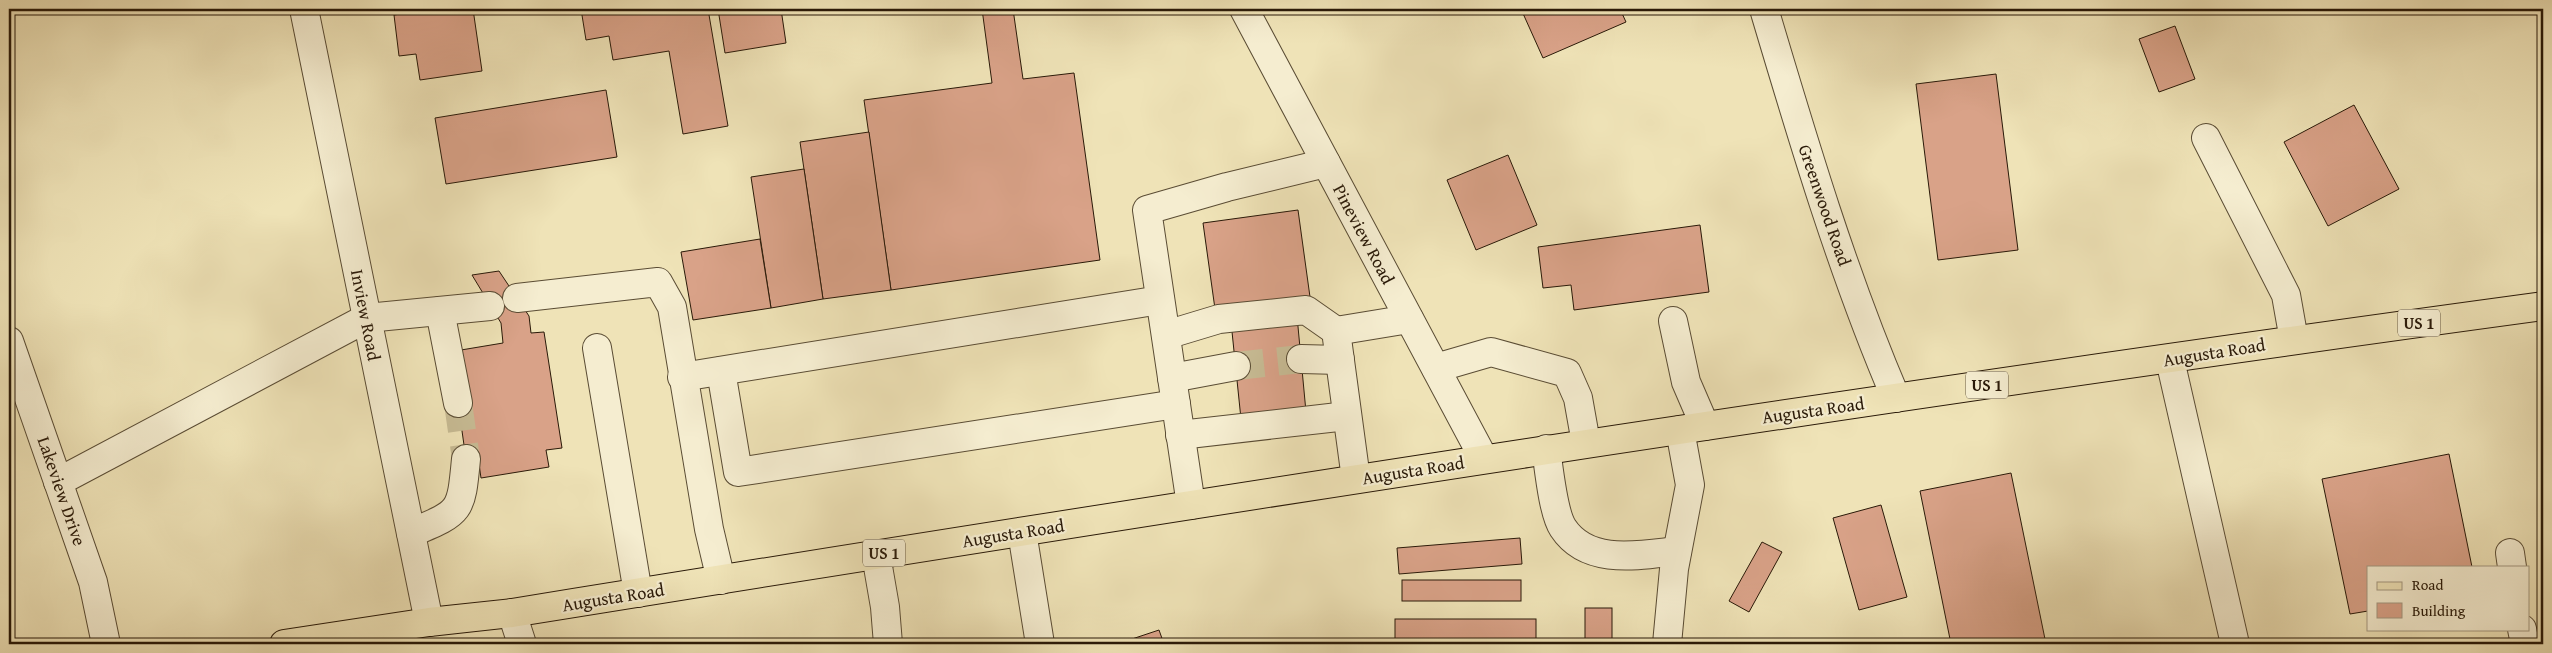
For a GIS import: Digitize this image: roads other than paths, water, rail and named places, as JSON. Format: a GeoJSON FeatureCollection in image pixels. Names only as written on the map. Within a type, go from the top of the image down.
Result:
{"type":"FeatureCollection","features":[{"type":"Feature","properties":{"kind":"main road","name":"Augusta Road"},"geometry":{"type":"LineString","coordinates":[[284,644],[429,622],[512,613],[1484,458],[2170,360],[2294,340],[2543,306]]}},
{"type":"Feature","properties":{"kind":"street","name":"Inview Road"},"geometry":{"type":"LineString","coordinates":[[304,9],[429,622]]}},
{"type":"Feature","properties":{"kind":"street","name":"Pineview Road"},"geometry":{"type":"LineString","coordinates":[[1244,9],[1484,458]]}},
{"type":"Feature","properties":{"kind":"street","name":"Greenwood Road"},"geometry":{"type":"LineString","coordinates":[[1764,9],[1810,159],[1872,341],[1896,398]]}},
{"type":"Feature","properties":{"kind":"street"},"geometry":{"type":"LineString","coordinates":[[2206,138],[2286,296],[2294,340]]}},
{"type":"Feature","properties":{"kind":"street"},"geometry":{"type":"LineString","coordinates":[[1191,505],[1147,210],[1227,187],[1326,163]]}},
{"type":"Feature","properties":{"kind":"street"},"geometry":{"type":"LineString","coordinates":[[517,298],[658,282],[672,307],[682,377],[709,529],[721,580]]}},
{"type":"Feature","properties":{"kind":"street"},"geometry":{"type":"LineString","coordinates":[[682,377],[1160,300]]}},
{"type":"Feature","properties":{"kind":"street"},"geometry":{"type":"LineString","coordinates":[[58,482],[367,318],[490,306]]}},
{"type":"Feature","properties":{"kind":"street"},"geometry":{"type":"LineString","coordinates":[[1166,335],[1219,319],[1306,310],[1336,331],[1409,319]]}},
{"type":"Feature","properties":{"kind":"street"},"geometry":{"type":"LineString","coordinates":[[440,311],[458,403]]}},
{"type":"Feature","properties":{"kind":"street"},"geometry":{"type":"LineString","coordinates":[[1667,644],[1678,551],[1690,485],[1692,428],[1686,382],[1673,321]]}},
{"type":"Feature","properties":{"kind":"street"},"geometry":{"type":"LineString","coordinates":[[1336,331],[1356,479]]}},
{"type":"Feature","properties":{"kind":"street","name":"Lakeview Drive"},"geometry":{"type":"LineString","coordinates":[[9,341],[93,582],[106,644]]}},
{"type":"Feature","properties":{"kind":"street"},"geometry":{"type":"LineString","coordinates":[[597,348],[638,593]]}},
{"type":"Feature","properties":{"kind":"street"},"geometry":{"type":"LineString","coordinates":[[1436,368],[1491,352],[1567,373],[1578,398],[1586,444]]}},
{"type":"Feature","properties":{"kind":"street"},"geometry":{"type":"LineString","coordinates":[[1301,359],[1340,360]]}},
{"type":"Feature","properties":{"kind":"street"},"geometry":{"type":"LineString","coordinates":[[2170,360],[2235,644]]}},
{"type":"Feature","properties":{"kind":"street"},"geometry":{"type":"LineString","coordinates":[[721,371],[738,472],[1174,391],[1236,366]]}},
{"type":"Feature","properties":{"kind":"street"},"geometry":{"type":"LineString","coordinates":[[1180,435],[1347,416]]}},
{"type":"Feature","properties":{"kind":"street"},"geometry":{"type":"LineString","coordinates":[[1546,449],[1556,506],[1563,528],[1582,546],[1618,557],[1678,551]]}},
{"type":"Feature","properties":{"kind":"street"},"geometry":{"type":"LineString","coordinates":[[411,533],[450,517],[463,496],[466,458]]}},
{"type":"Feature","properties":{"kind":"street"},"geometry":{"type":"LineString","coordinates":[[1022,532],[1040,644]]}},
{"type":"Feature","properties":{"kind":"street"},"geometry":{"type":"LineString","coordinates":[[876,555],[885,607],[888,644]]}},
{"type":"Feature","properties":{"kind":"street"},"geometry":{"type":"LineString","coordinates":[[512,613],[522,644]]}},
{"type":"Feature","properties":{"kind":"street"},"geometry":{"type":"LineString","coordinates":[[2522,630],[2524,644]]}},
{"type":"Feature","properties":{"kind":"tunnel"},"geometry":{"type":"LineString","coordinates":[[1236,366],[1301,359]]}},
{"type":"Feature","properties":{"kind":"tunnel"},"geometry":{"type":"LineString","coordinates":[[458,403],[466,459]]}}]}
